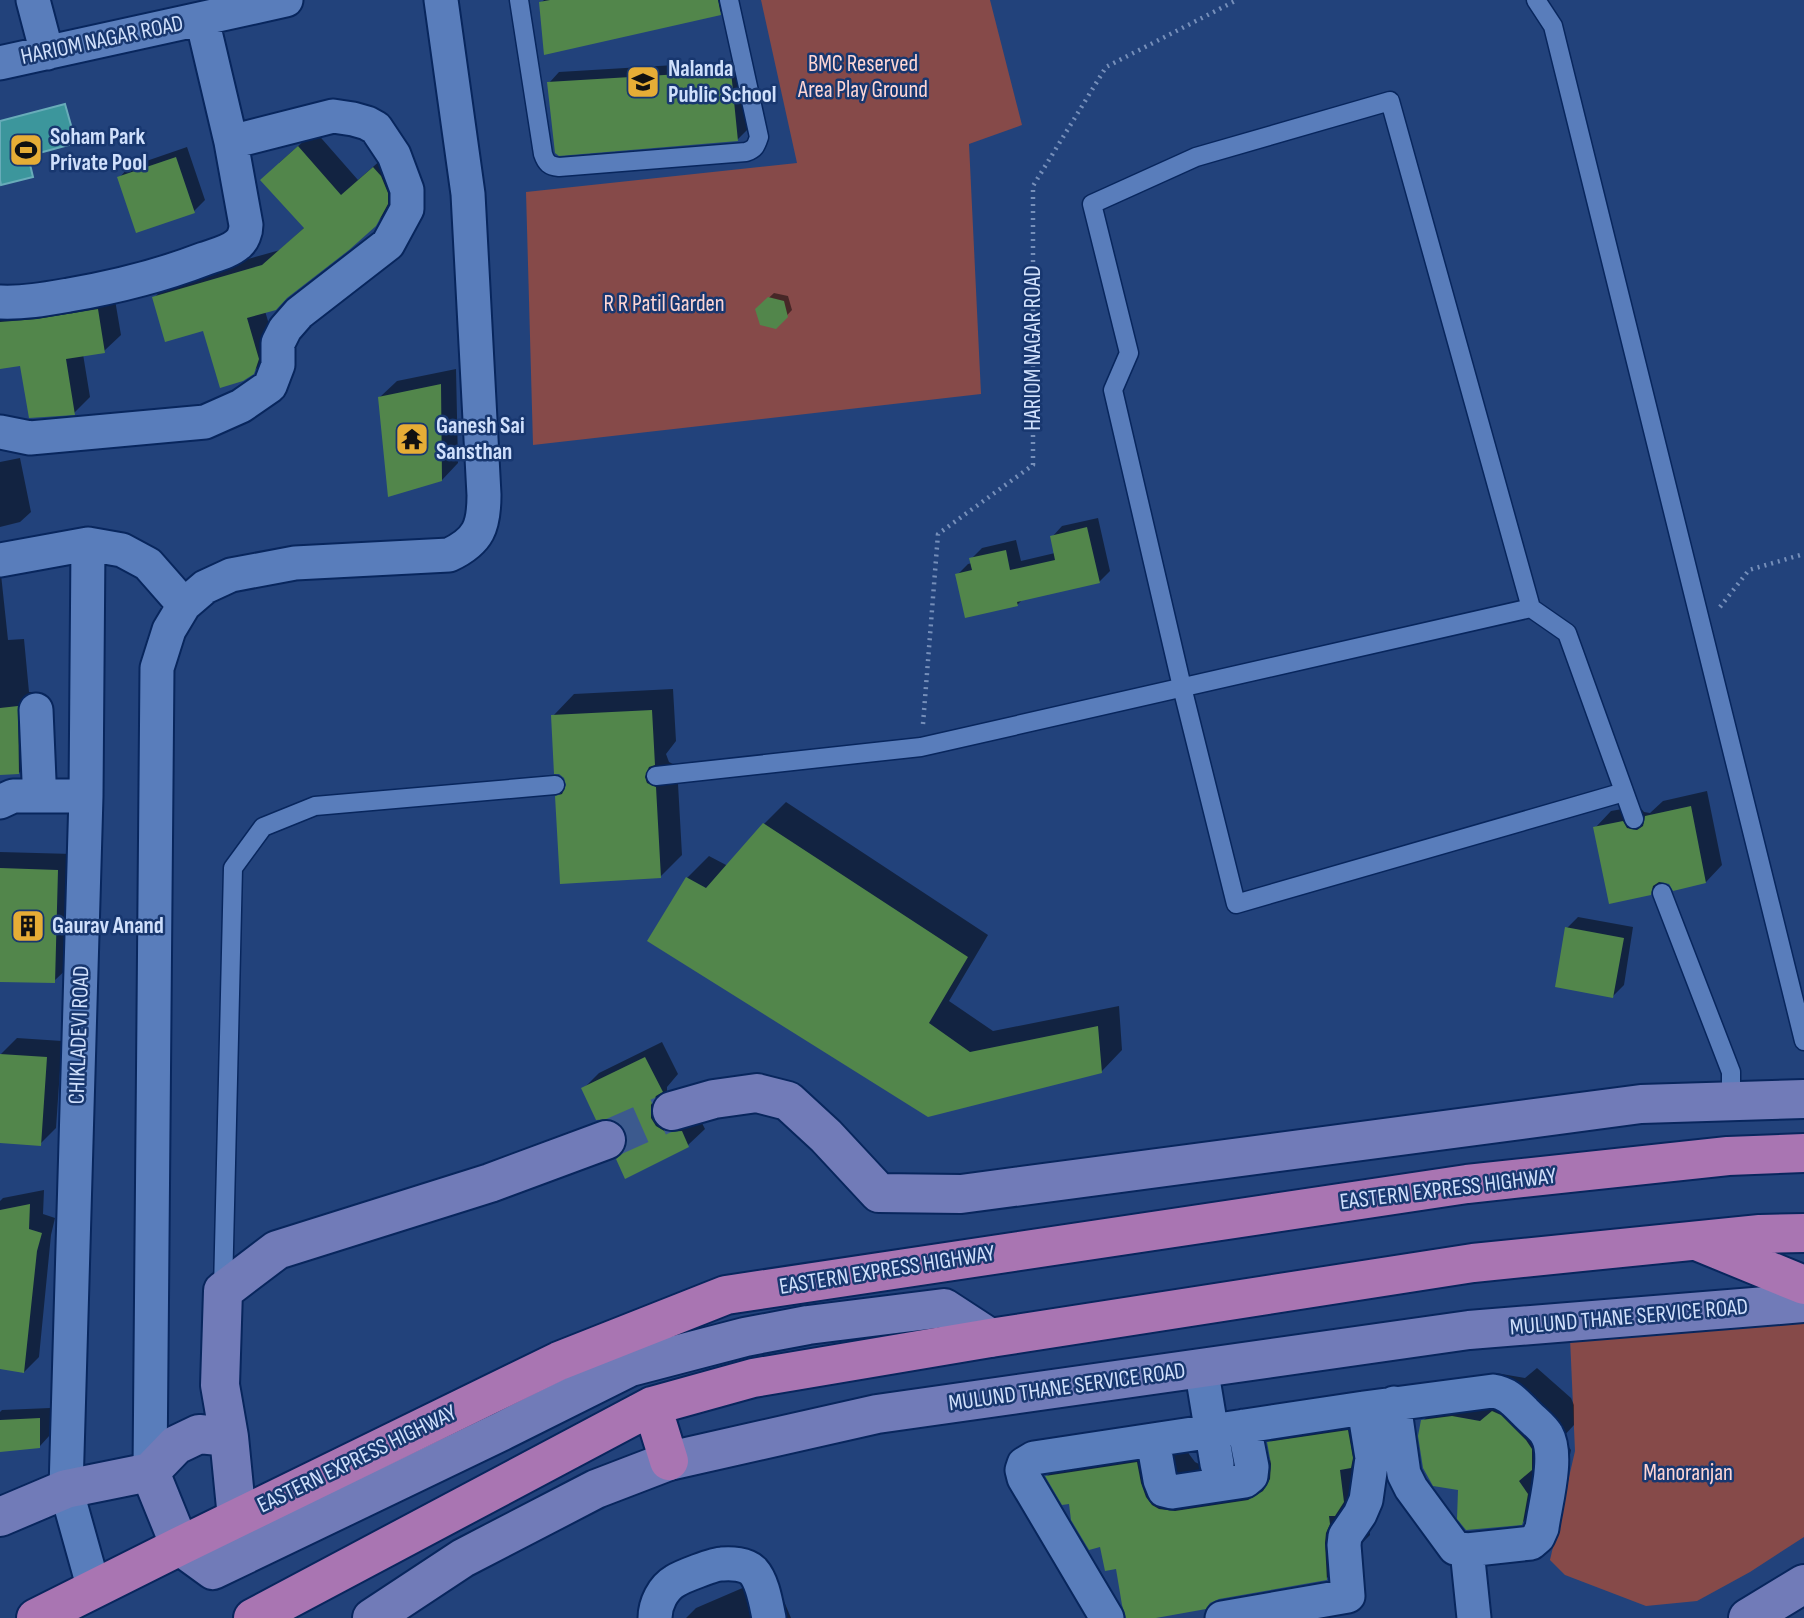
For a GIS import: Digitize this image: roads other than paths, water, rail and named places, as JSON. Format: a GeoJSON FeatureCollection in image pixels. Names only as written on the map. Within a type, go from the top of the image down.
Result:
{"type":"FeatureCollection","features":[{"type":"Feature","properties":{"kind":"highway","name":"EASTERN EXPRESS HIGHWAY"},"geometry":{"type":"LineString","coordinates":[[36,1618],[559,1361],[726,1295],[1467,1184],[1728,1156],[1804,1153]]}},
{"type":"Feature","properties":{"kind":"highway"},"geometry":{"type":"LineString","coordinates":[[253,1618],[652,1406],[753,1378],[990,1338],[1473,1263],[1760,1234],[1804,1233]]}},
{"type":"Feature","properties":{"kind":"highway"},"geometry":{"type":"LineString","coordinates":[[1695,1240],[1804,1285]]}},
{"type":"Feature","properties":{"kind":"highway"},"geometry":{"type":"LineString","coordinates":[[652,1406],[669,1461]]}},
{"type":"Feature","properties":{"kind":"street"},"geometry":{"type":"LineString","coordinates":[[33,0],[47,53]]}},
{"type":"Feature","properties":{"kind":"street","name":"HARIOM NAGAR ROAD"},"geometry":{"type":"LineString","coordinates":[[0,63],[286,0]]}},
{"type":"Feature","properties":{"kind":"street"},"geometry":{"type":"LineString","coordinates":[[441,0],[468,194],[484,495],[484,515],[476,537],[463,549],[449,555],[295,563],[231,575],[205,587],[184,605],[169,630],[157,668],[150,1472],[180,1546],[213,1570],[630,1367],[745,1337],[808,1325],[944,1308],[990,1338]]}},
{"type":"Feature","properties":{"kind":"street"},"geometry":{"type":"LineString","coordinates":[[0,302],[20,303],[111,288],[177,269],[229,250],[238,244],[246,226],[231,142],[202,19]]}},
{"type":"Feature","properties":{"kind":"street"},"geometry":{"type":"LineString","coordinates":[[0,432],[30,438],[205,422],[240,406],[270,386],[278,365],[278,343],[285,329],[299,313],[388,244],[407,209],[407,190],[394,155],[376,128],[367,123],[333,116],[231,142]]}},
{"type":"Feature","properties":{"kind":"street"},"geometry":{"type":"LineString","coordinates":[[0,560],[88,544],[122,550],[148,564],[184,605]]}},
{"type":"Feature","properties":{"kind":"street","name":"CHIKLADEVI ROAD"},"geometry":{"type":"LineString","coordinates":[[88,544],[86,787],[66,1489],[94,1589]]}},
{"type":"Feature","properties":{"kind":"street"},"geometry":{"type":"LineString","coordinates":[[36,710],[39,780]]}},
{"type":"Feature","properties":{"kind":"street"},"geometry":{"type":"LineString","coordinates":[[0,781],[39,780],[86,787]]}},
{"type":"Feature","properties":{"kind":"street"},"geometry":{"type":"LineString","coordinates":[[0,802],[13,796],[86,787]]}},
{"type":"Feature","properties":{"kind":"street"},"geometry":{"type":"LineString","coordinates":[[672,1111],[715,1099],[757,1093],[788,1101],[879,1193],[961,1194],[1641,1104],[1804,1099]]}},
{"type":"Feature","properties":{"kind":"street"},"geometry":{"type":"LineString","coordinates":[[237,1518],[229,1437],[220,1385],[223,1291],[277,1250],[490,1183],[606,1140]]}},
{"type":"Feature","properties":{"kind":"street","name":"MULUND THANE SERVICE ROAD"},"geometry":{"type":"LineString","coordinates":[[382,1613],[463,1559],[596,1489],[669,1461],[877,1414],[1469,1330],[1804,1303]]}},
{"type":"Feature","properties":{"kind":"street"},"geometry":{"type":"LineString","coordinates":[[1201,1367],[1217,1464]]}},
{"type":"Feature","properties":{"kind":"street"},"geometry":{"type":"LineString","coordinates":[[1107,1618],[1024,1478],[1024,1464],[1034,1458],[1379,1406],[1493,1391],[1511,1398],[1547,1434],[1553,1459],[1542,1528],[1538,1536],[1531,1543],[1467,1550],[1455,1548],[1411,1488],[1379,1406]]}},
{"type":"Feature","properties":{"kind":"street"},"geometry":{"type":"LineString","coordinates":[[1222,1618],[1349,1607],[1345,1536],[1366,1500],[1379,1406]]}},
{"type":"Feature","properties":{"kind":"street"},"geometry":{"type":"LineString","coordinates":[[1153,1440],[1164,1490],[1172,1492],[1245,1481],[1251,1476],[1252,1467],[1244,1426]]}},
{"type":"Feature","properties":{"kind":"street"},"geometry":{"type":"LineString","coordinates":[[0,1517],[66,1489],[150,1472],[176,1445],[199,1434],[229,1437]]}},
{"type":"Feature","properties":{"kind":"street"},"geometry":{"type":"LineString","coordinates":[[1467,1550],[1474,1618]]}},
{"type":"Feature","properties":{"kind":"street"},"geometry":{"type":"LineString","coordinates":[[654,1618],[662,1593],[675,1580],[720,1564],[744,1566],[753,1571],[760,1584],[769,1618]]}},
{"type":"Feature","properties":{"kind":"street"},"geometry":{"type":"LineString","coordinates":[[1748,1618],[1804,1584]]}},
{"type":"Feature","properties":{"kind":"lane"},"geometry":{"type":"LineString","coordinates":[[519,0],[543,154],[546,162],[559,167],[752,150],[759,137],[729,0]]}},
{"type":"Feature","properties":{"kind":"lane"},"geometry":{"type":"LineString","coordinates":[[1536,0],[1553,26],[1804,1041]]}},
{"type":"Feature","properties":{"kind":"lane"},"geometry":{"type":"LineString","coordinates":[[1624,792],[1236,904],[1113,390],[1129,353],[1092,204],[1196,158],[1390,102],[1531,608],[1567,633],[1634,819]]}},
{"type":"Feature","properties":{"kind":"lane"},"geometry":{"type":"LineString","coordinates":[[656,776],[921,747],[1531,608]]}},
{"type":"Feature","properties":{"kind":"lane"},"geometry":{"type":"LineString","coordinates":[[223,1291],[233,868],[263,827],[315,806],[555,785]]}},
{"type":"Feature","properties":{"kind":"lane"},"geometry":{"type":"LineString","coordinates":[[1662,893],[1731,1072],[1731,1101]]}},
{"type":"Feature","properties":{"kind":"tunnel"},"geometry":{"type":"LineString","coordinates":[[606,1140],[672,1111]]}},
{"type":"Feature","properties":{"kind":"place","name":"Nalanda Public School"},"geometry":{"type":"Point","coordinates":[643,82]}},
{"type":"Feature","properties":{"kind":"place","name":"Soham Park Private Pool"},"geometry":{"type":"Point","coordinates":[26,150]}},
{"type":"Feature","properties":{"kind":"place","name":"Ganesh Sai Sansthan"},"geometry":{"type":"Point","coordinates":[412,439]}},
{"type":"Feature","properties":{"kind":"place","name":"Gaurav Anand"},"geometry":{"type":"Point","coordinates":[28,926]}},
{"type":"Feature","properties":{"kind":"park label","name":"BMC Reserved Area Play Ground"},"geometry":{"type":"Point","coordinates":[863,77]}},
{"type":"Feature","properties":{"kind":"park label","name":"R R Patil Garden"},"geometry":{"type":"Point","coordinates":[664,304]}},
{"type":"Feature","properties":{"kind":"park label","name":"Manoranjan"},"geometry":{"type":"Point","coordinates":[1688,1473]}}]}
